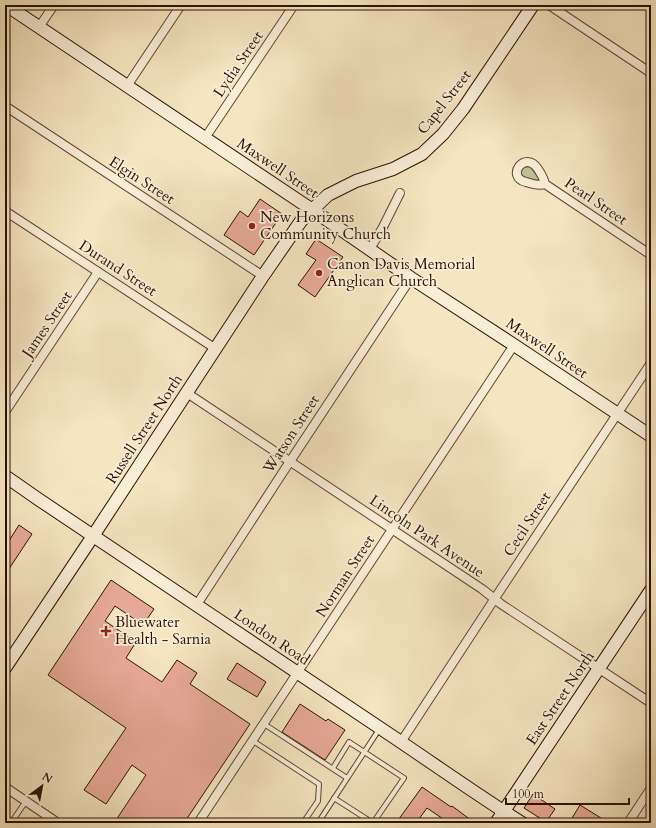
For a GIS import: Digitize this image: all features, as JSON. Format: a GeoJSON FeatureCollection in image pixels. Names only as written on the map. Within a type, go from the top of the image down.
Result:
{"type":"FeatureCollection","features":[{"type":"Feature","properties":{"kind":"street","name":"Maxwell Street"},"geometry":{"type":"LineString","coordinates":[[6,5],[411,278],[651,436]]}},
{"type":"Feature","properties":{"kind":"street"},"geometry":{"type":"LineString","coordinates":[[39,27],[54,5]]}},
{"type":"Feature","properties":{"kind":"street"},"geometry":{"type":"LineString","coordinates":[[127,86],[181,5]]}},
{"type":"Feature","properties":{"kind":"street","name":"Lydia Street"},"geometry":{"type":"LineString","coordinates":[[204,138],[294,5]]}},
{"type":"Feature","properties":{"kind":"street","name":"Capel Street"},"geometry":{"type":"LineString","coordinates":[[312,210],[328,195],[356,182],[393,169],[422,154],[443,134],[463,109],[533,5]]}},
{"type":"Feature","properties":{"kind":"street"},"geometry":{"type":"LineString","coordinates":[[549,5],[651,73]]}},
{"type":"Feature","properties":{"kind":"street","name":"Elgin Street"},"geometry":{"type":"LineString","coordinates":[[5,106],[263,276]]}},
{"type":"Feature","properties":{"kind":"street","name":"Pearl Street"},"geometry":{"type":"LineString","coordinates":[[544,184],[651,255]]}},
{"type":"Feature","properties":{"kind":"street"},"geometry":{"type":"LineString","coordinates":[[370,249],[400,193]]}},
{"type":"Feature","properties":{"kind":"street","name":"Russell Street North"},"geometry":{"type":"LineString","coordinates":[[5,668],[263,276],[301,221],[312,210]]}},
{"type":"Feature","properties":{"kind":"street","name":"Durand Street"},"geometry":{"type":"LineString","coordinates":[[5,211],[216,349]]}},
{"type":"Feature","properties":{"kind":"street","name":"James Street"},"geometry":{"type":"LineString","coordinates":[[5,412],[98,272]]}},
{"type":"Feature","properties":{"kind":"street","name":"Watson Street"},"geometry":{"type":"LineString","coordinates":[[196,606],[411,278]]}},
{"type":"Feature","properties":{"kind":"street","name":"Norman Street"},"geometry":{"type":"LineString","coordinates":[[198,823],[514,345]]}},
{"type":"Feature","properties":{"kind":"street","name":"Cecil Street"},"geometry":{"type":"LineString","coordinates":[[401,742],[651,363]]}},
{"type":"Feature","properties":{"kind":"street","name":"Lincoln Park Avenue"},"geometry":{"type":"LineString","coordinates":[[187,393],[651,703]]}},
{"type":"Feature","properties":{"kind":"street","name":"London Road"},"geometry":{"type":"LineString","coordinates":[[5,476],[196,606],[522,823]]}},
{"type":"Feature","properties":{"kind":"street","name":"East Street North"},"geometry":{"type":"LineString","coordinates":[[496,823],[651,590]]}},
{"type":"Feature","properties":{"kind":"street"},"geometry":{"type":"LineString","coordinates":[[5,787],[58,823]]}},
{"type":"Feature","properties":{"kind":"street"},"geometry":{"type":"LineString","coordinates":[[628,823],[651,788]]}},
{"type":"Feature","properties":{"kind":"lane"},"geometry":{"type":"LineString","coordinates":[[264,724],[347,778]]}},
{"type":"Feature","properties":{"kind":"lane"},"geometry":{"type":"LineString","coordinates":[[318,823],[380,728]]}},
{"type":"Feature","properties":{"kind":"lane"},"geometry":{"type":"LineString","coordinates":[[253,741],[319,784],[318,801],[303,823]]}},
{"type":"Feature","properties":{"kind":"lane"},"geometry":{"type":"LineString","coordinates":[[332,768],[349,742],[404,778],[373,823],[334,798]]}},
{"type":"Feature","properties":{"kind":"lane"},"geometry":{"type":"LineString","coordinates":[[11,823],[26,801]]}},
{"type":"Feature","properties":{"kind":"green space"},"geometry":{"type":"Polygon","coordinates":[[[524,167],[531,168],[539,180],[531,180],[522,176],[521,174],[524,167]]]}},
{"type":"Feature","properties":{"kind":"building","name":"New Horizons Community Church"},"geometry":{"type":"Polygon","coordinates":[[[260,199],[282,214],[254,255],[224,235],[240,211],[248,217],[260,199]]]}},
{"type":"Feature","properties":{"kind":"building","name":"Canon Davis Memorial Anglican Church"},"geometry":{"type":"Polygon","coordinates":[[[316,239],[343,257],[315,297],[298,285],[316,260],[306,254],[316,239]]]}},
{"type":"Feature","properties":{"kind":"building"},"geometry":{"type":"Polygon","coordinates":[[[19,525],[32,534],[5,575],[5,547],[19,525]]]}},
{"type":"Feature","properties":{"kind":"building"},"geometry":{"type":"Polygon","coordinates":[[[111,580],[154,609],[143,625],[115,606],[105,621],[136,642],[126,658],[162,682],[177,660],[197,673],[190,684],[250,724],[184,823],[114,823],[146,775],[132,765],[106,804],[84,790],[126,728],[48,675],[111,580]]]}},
{"type":"Feature","properties":{"kind":"building"},"geometry":{"type":"Polygon","coordinates":[[[237,663],[266,682],[257,697],[227,679],[237,663]]]}},
{"type":"Feature","properties":{"kind":"building"},"geometry":{"type":"Polygon","coordinates":[[[300,704],[326,721],[328,719],[345,730],[325,760],[282,732],[300,704]]]}},
{"type":"Feature","properties":{"kind":"building"},"geometry":{"type":"Polygon","coordinates":[[[422,787],[475,823],[449,823],[427,808],[416,823],[396,823],[422,787]]]}},
{"type":"Feature","properties":{"kind":"building"},"geometry":{"type":"Polygon","coordinates":[[[533,794],[555,809],[546,822],[524,808],[533,794]]]}},
{"type":"Feature","properties":{"kind":"building"},"geometry":{"type":"Polygon","coordinates":[[[580,805],[609,823],[569,823],[580,805]]]}},
{"type":"Feature","properties":{"kind":"place","name":"New Horizons Community Church"},"geometry":{"type":"Point","coordinates":[252,226]}},
{"type":"Feature","properties":{"kind":"place","name":"Canon Davis Memorial Anglican Church"},"geometry":{"type":"Point","coordinates":[319,273]}},
{"type":"Feature","properties":{"kind":"place","name":"Bluewater Health - Sarnia"},"geometry":{"type":"Point","coordinates":[106,631]}}]}
